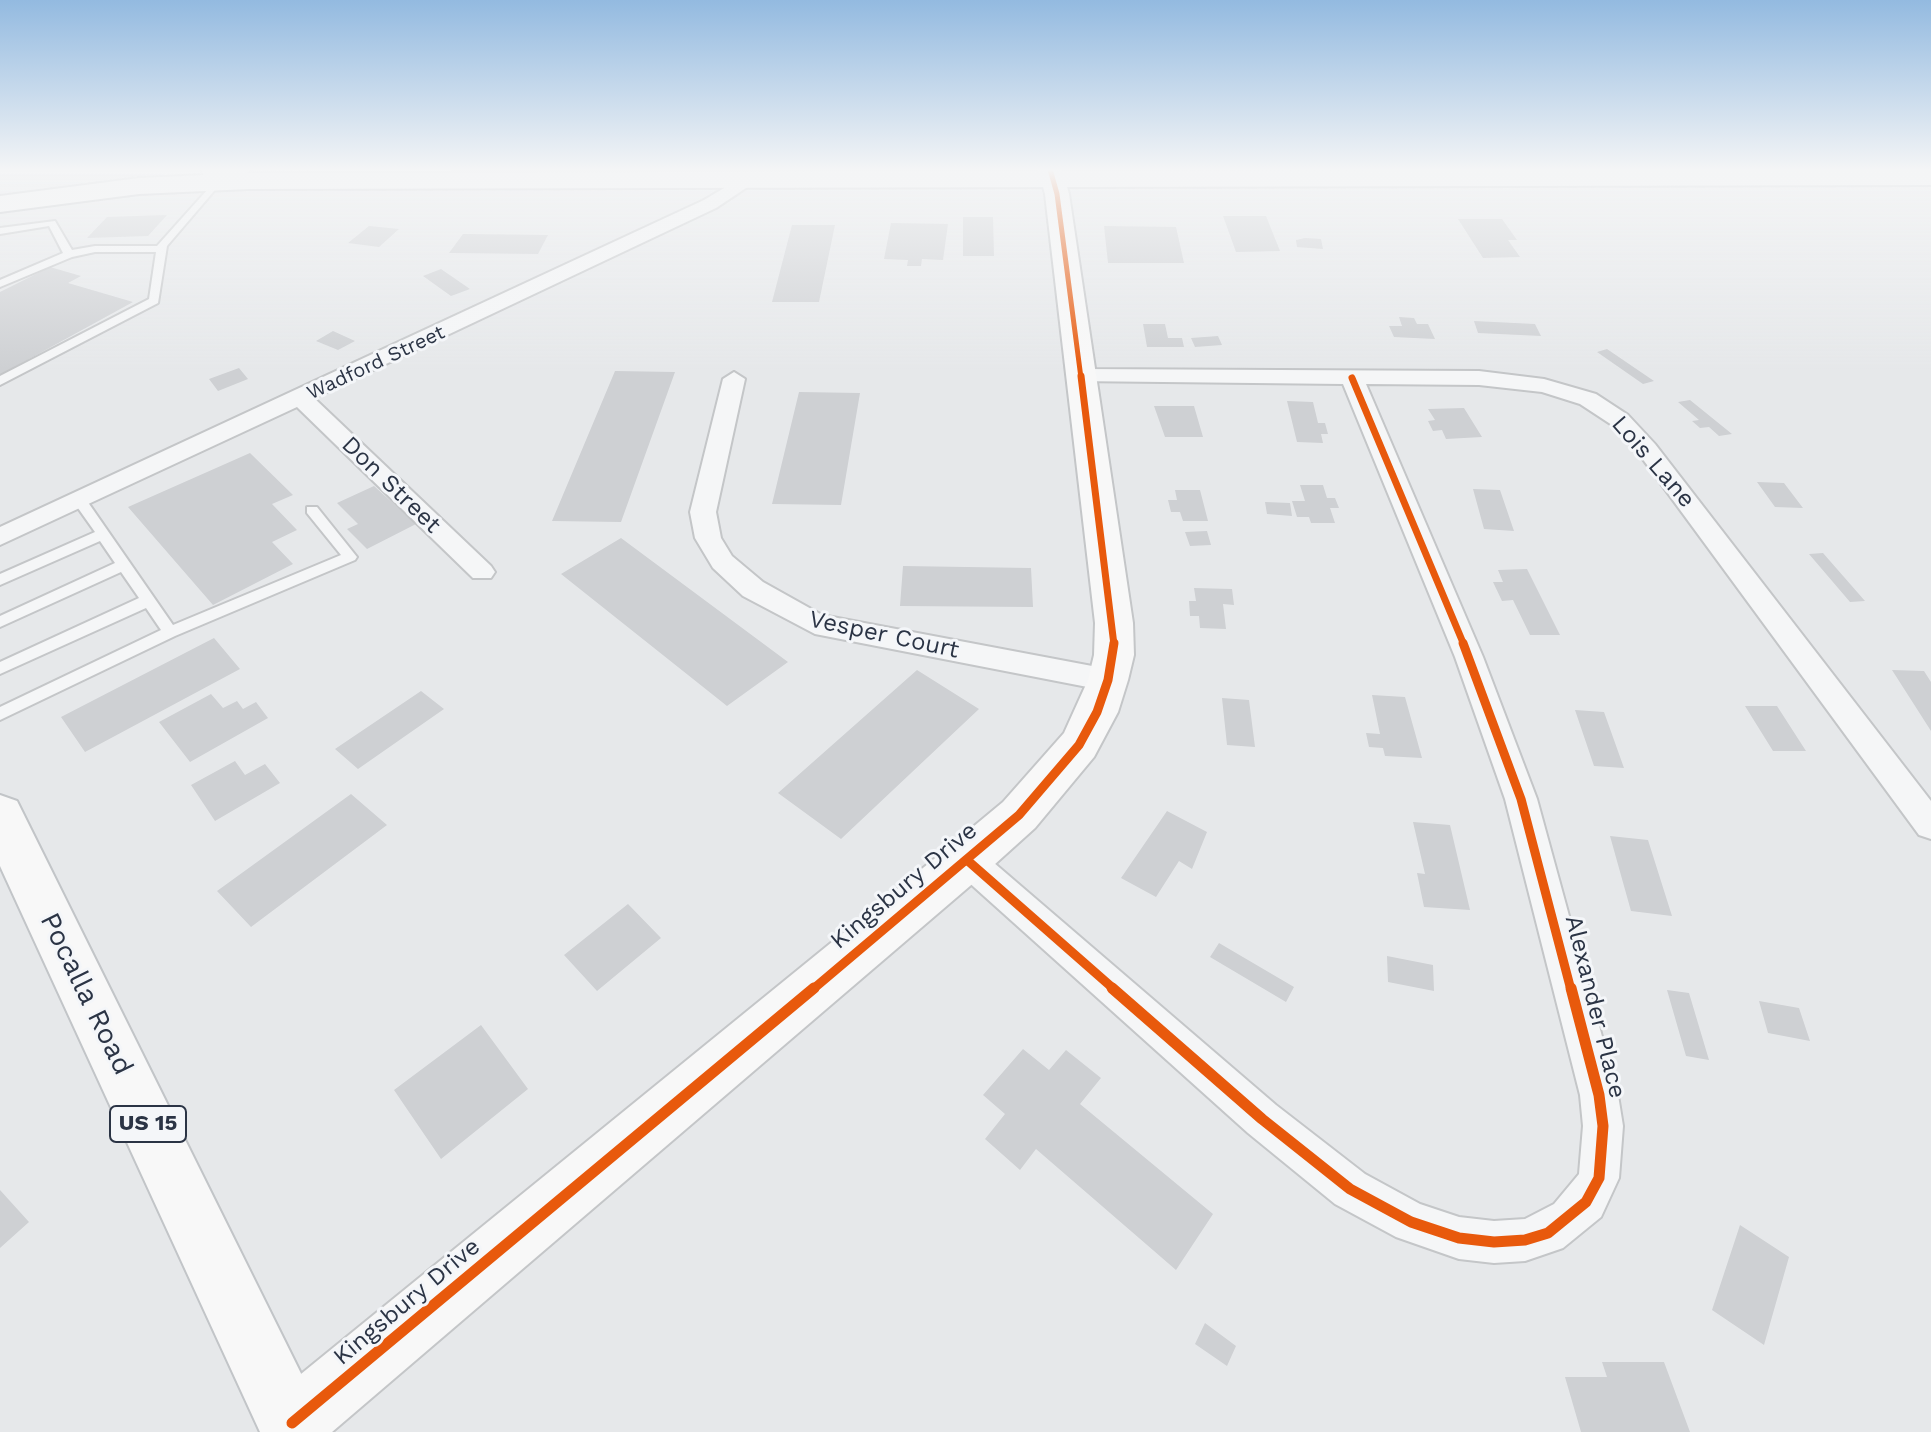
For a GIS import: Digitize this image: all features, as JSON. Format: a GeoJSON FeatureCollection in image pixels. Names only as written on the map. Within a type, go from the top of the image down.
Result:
{"type":"FeatureCollection","features":[{"type":"Feature","properties":{"kind":"main road","name":"Pocalla Road"},"geometry":{"type":"LineString","coordinates":[[0,815],[294,1428]]}},
{"type":"Feature","properties":{"kind":"street","name":"Wadford Street"},"geometry":{"type":"LineString","coordinates":[[0,537],[643,236]]}},
{"type":"Feature","properties":{"kind":"street","name":"Kingsbury Drive"},"geometry":{"type":"LineString","coordinates":[[294,1428],[1019,815],[1079,745],[1097,712],[1108,680],[1114,655],[1114,623],[1061,236]]}},
{"type":"Feature","properties":{"kind":"street","name":"Lois Lane"},"geometry":{"type":"LineString","coordinates":[[1081,376],[1514,381],[1569,391],[1603,407],[1647,449],[1700,516],[1931,825]]}},
{"type":"Feature","properties":{"kind":"street","name":"Alexander Place"},"geometry":{"type":"LineString","coordinates":[[967,860],[1262,1119],[1362,1195],[1411,1222],[1459,1238],[1494,1242],[1525,1240],[1548,1233],[1569,1219],[1586,1202],[1599,1178],[1603,1126],[1599,1095],[1521,799],[1469,657],[1352,378]]}},
{"type":"Feature","properties":{"kind":"street","name":"Vesper Court"},"geometry":{"type":"LineString","coordinates":[[734,379],[703,512],[708,538],[722,562],[753,589],[815,624],[1108,680]]}},
{"type":"Feature","properties":{"kind":"street","name":"Don Street"},"geometry":{"type":"LineString","coordinates":[[301,398],[482,572]]}},
{"type":"Feature","properties":{"kind":"lane"},"geometry":{"type":"LineString","coordinates":[[59,236],[69,254]]}},
{"type":"Feature","properties":{"kind":"lane"},"geometry":{"type":"LineString","coordinates":[[0,381],[154,301],[162,249],[172,236]]}},
{"type":"Feature","properties":{"kind":"lane"},"geometry":{"type":"LineString","coordinates":[[0,284],[69,254],[95,249],[162,249]]}},
{"type":"Feature","properties":{"kind":"lane"},"geometry":{"type":"LineString","coordinates":[[80,501],[170,632]]}},
{"type":"Feature","properties":{"kind":"lane"},"geometry":{"type":"LineString","coordinates":[[0,714],[170,632],[350,557],[312,510]]}},
{"type":"Feature","properties":{"kind":"lane"},"geometry":{"type":"LineString","coordinates":[[0,580],[103,534]]}},
{"type":"Feature","properties":{"kind":"lane"},"geometry":{"type":"LineString","coordinates":[[0,622],[124,565]]}},
{"type":"Feature","properties":{"kind":"lane"},"geometry":{"type":"LineString","coordinates":[[0,668],[149,600]]}},
{"type":"Feature","properties":{"kind":"building"},"geometry":{"type":"Polygon","coordinates":[[[89,236],[148,236],[148,236],[87,238],[89,236]]]}},
{"type":"Feature","properties":{"kind":"building"},"geometry":{"type":"Polygon","coordinates":[[[357,236],[391,236],[379,247],[348,243],[357,236]]]}},
{"type":"Feature","properties":{"kind":"building"},"geometry":{"type":"Polygon","coordinates":[[[462,236],[548,236],[538,254],[449,253],[462,236]]]}},
{"type":"Feature","properties":{"kind":"building"},"geometry":{"type":"Polygon","coordinates":[[[789,236],[833,236],[819,302],[772,302],[789,236]]]}},
{"type":"Feature","properties":{"kind":"building"},"geometry":{"type":"Polygon","coordinates":[[[889,236],[946,236],[943,260],[922,259],[921,266],[907,266],[908,260],[884,259],[889,236]]]}},
{"type":"Feature","properties":{"kind":"building"},"geometry":{"type":"Polygon","coordinates":[[[963,236],[993,236],[994,256],[963,256],[963,236]]]}},
{"type":"Feature","properties":{"kind":"building"},"geometry":{"type":"Polygon","coordinates":[[[1105,236],[1178,236],[1184,263],[1108,263],[1105,236]]]}},
{"type":"Feature","properties":{"kind":"building"},"geometry":{"type":"Polygon","coordinates":[[[1230,236],[1274,236],[1280,251],[1236,252],[1230,236]]]}},
{"type":"Feature","properties":{"kind":"building"},"geometry":{"type":"Polygon","coordinates":[[[1469,236],[1514,236],[1517,240],[1508,240],[1520,257],[1483,258],[1469,236]]]}},
{"type":"Feature","properties":{"kind":"building"},"geometry":{"type":"Polygon","coordinates":[[[1321,239],[1323,249],[1297,247],[1296,240],[1321,239]]]}},
{"type":"Feature","properties":{"kind":"building"},"geometry":{"type":"Polygon","coordinates":[[[50,267],[81,276],[68,283],[133,302],[0,375],[0,292],[50,267]]]}},
{"type":"Feature","properties":{"kind":"building"},"geometry":{"type":"Polygon","coordinates":[[[441,269],[470,289],[451,296],[423,276],[441,269]]]}},
{"type":"Feature","properties":{"kind":"building"},"geometry":{"type":"Polygon","coordinates":[[[1399,317],[1414,318],[1417,324],[1428,324],[1435,339],[1394,337],[1389,326],[1402,326],[1399,317]]]}},
{"type":"Feature","properties":{"kind":"building"},"geometry":{"type":"Polygon","coordinates":[[[1474,321],[1535,324],[1541,336],[1478,333],[1474,321]]]}},
{"type":"Feature","properties":{"kind":"building"},"geometry":{"type":"Polygon","coordinates":[[[1143,324],[1165,324],[1168,338],[1182,338],[1184,347],[1147,347],[1143,324]]]}},
{"type":"Feature","properties":{"kind":"building"},"geometry":{"type":"Polygon","coordinates":[[[333,331],[355,341],[338,350],[316,341],[333,331]]]}},
{"type":"Feature","properties":{"kind":"building"},"geometry":{"type":"Polygon","coordinates":[[[1218,336],[1222,345],[1195,347],[1191,338],[1218,336]]]}},
{"type":"Feature","properties":{"kind":"building"},"geometry":{"type":"Polygon","coordinates":[[[1607,349],[1654,381],[1643,384],[1597,352],[1607,349]]]}},
{"type":"Feature","properties":{"kind":"building"},"geometry":{"type":"Polygon","coordinates":[[[239,368],[248,379],[218,391],[209,379],[239,368]]]}},
{"type":"Feature","properties":{"kind":"building"},"geometry":{"type":"Polygon","coordinates":[[[615,371],[675,372],[621,522],[552,521],[615,371]]]}},
{"type":"Feature","properties":{"kind":"building"},"geometry":{"type":"Polygon","coordinates":[[[799,392],[860,393],[841,505],[772,504],[799,392]]]}},
{"type":"Feature","properties":{"kind":"building"},"geometry":{"type":"Polygon","coordinates":[[[1690,400],[1732,434],[1719,436],[1709,427],[1700,428],[1692,421],[1699,420],[1678,402],[1690,400]]]}},
{"type":"Feature","properties":{"kind":"building"},"geometry":{"type":"Polygon","coordinates":[[[1287,401],[1313,402],[1318,423],[1325,423],[1328,434],[1321,434],[1323,443],[1297,442],[1287,401]]]}},
{"type":"Feature","properties":{"kind":"building"},"geometry":{"type":"Polygon","coordinates":[[[1154,406],[1194,406],[1203,437],[1165,437],[1154,406]]]}},
{"type":"Feature","properties":{"kind":"building"},"geometry":{"type":"Polygon","coordinates":[[[1464,408],[1482,437],[1446,439],[1442,430],[1433,431],[1428,421],[1435,420],[1428,409],[1464,408]]]}},
{"type":"Feature","properties":{"kind":"building"},"geometry":{"type":"Polygon","coordinates":[[[250,453],[293,495],[272,504],[297,530],[272,542],[293,564],[213,605],[128,507],[250,453]]]}},
{"type":"Feature","properties":{"kind":"building"},"geometry":{"type":"Polygon","coordinates":[[[1757,482],[1784,483],[1803,508],[1775,507],[1757,482]]]}},
{"type":"Feature","properties":{"kind":"building"},"geometry":{"type":"Polygon","coordinates":[[[1300,485],[1323,485],[1327,498],[1335,498],[1339,508],[1330,508],[1335,523],[1311,523],[1309,517],[1297,517],[1292,501],[1305,501],[1300,485]]]}},
{"type":"Feature","properties":{"kind":"building"},"geometry":{"type":"Polygon","coordinates":[[[374,486],[416,524],[367,549],[347,529],[358,524],[337,503],[374,486]]]}},
{"type":"Feature","properties":{"kind":"building"},"geometry":{"type":"Polygon","coordinates":[[[1473,489],[1500,490],[1514,531],[1484,529],[1473,489]]]}},
{"type":"Feature","properties":{"kind":"building"},"geometry":{"type":"Polygon","coordinates":[[[1175,490],[1200,490],[1208,521],[1183,521],[1180,512],[1171,512],[1168,500],[1177,500],[1175,490]]]}},
{"type":"Feature","properties":{"kind":"building"},"geometry":{"type":"Polygon","coordinates":[[[1265,502],[1290,503],[1292,516],[1267,514],[1265,502]]]}},
{"type":"Feature","properties":{"kind":"building"},"geometry":{"type":"Polygon","coordinates":[[[1207,531],[1211,545],[1190,546],[1185,532],[1207,531]]]}},
{"type":"Feature","properties":{"kind":"building"},"geometry":{"type":"Polygon","coordinates":[[[621,538],[788,662],[727,706],[561,574],[621,538]]]}},
{"type":"Feature","properties":{"kind":"building"},"geometry":{"type":"Polygon","coordinates":[[[1823,553],[1865,601],[1850,602],[1809,554],[1823,553]]]}},
{"type":"Feature","properties":{"kind":"building"},"geometry":{"type":"Polygon","coordinates":[[[903,566],[1031,568],[1033,607],[900,606],[903,566]]]}},
{"type":"Feature","properties":{"kind":"building"},"geometry":{"type":"Polygon","coordinates":[[[1527,569],[1560,635],[1530,635],[1513,600],[1502,601],[1493,582],[1503,582],[1498,570],[1527,569]]]}},
{"type":"Feature","properties":{"kind":"building"},"geometry":{"type":"Polygon","coordinates":[[[1194,588],[1232,589],[1234,605],[1223,604],[1226,629],[1200,628],[1199,616],[1190,616],[1189,601],[1196,601],[1194,588]]]}},
{"type":"Feature","properties":{"kind":"building"},"geometry":{"type":"Polygon","coordinates":[[[214,638],[240,669],[85,752],[61,717],[214,638]]]}},
{"type":"Feature","properties":{"kind":"building"},"geometry":{"type":"Polygon","coordinates":[[[917,670],[979,709],[841,839],[778,793],[917,670]]]}},
{"type":"Feature","properties":{"kind":"building"},"geometry":{"type":"Polygon","coordinates":[[[1892,670],[1924,671],[1931,682],[1931,731],[1892,670]]]}},
{"type":"Feature","properties":{"kind":"building"},"geometry":{"type":"Polygon","coordinates":[[[421,691],[444,709],[358,769],[335,749],[421,691]]]}},
{"type":"Feature","properties":{"kind":"building"},"geometry":{"type":"Polygon","coordinates":[[[211,694],[223,708],[237,701],[243,709],[256,702],[268,718],[190,762],[159,722],[211,694]]]}},
{"type":"Feature","properties":{"kind":"building"},"geometry":{"type":"Polygon","coordinates":[[[1372,695],[1405,697],[1422,758],[1385,756],[1383,748],[1369,747],[1366,733],[1380,734],[1372,695]]]}},
{"type":"Feature","properties":{"kind":"building"},"geometry":{"type":"Polygon","coordinates":[[[1222,698],[1249,700],[1255,747],[1227,745],[1222,698]]]}},
{"type":"Feature","properties":{"kind":"building"},"geometry":{"type":"Polygon","coordinates":[[[1745,706],[1777,706],[1806,751],[1773,751],[1745,706]]]}},
{"type":"Feature","properties":{"kind":"building"},"geometry":{"type":"Polygon","coordinates":[[[1575,710],[1604,712],[1624,768],[1594,766],[1575,710]]]}},
{"type":"Feature","properties":{"kind":"building"},"geometry":{"type":"Polygon","coordinates":[[[235,761],[245,775],[265,764],[280,783],[215,821],[191,785],[235,761]]]}},
{"type":"Feature","properties":{"kind":"building"},"geometry":{"type":"Polygon","coordinates":[[[351,794],[387,825],[251,927],[217,891],[351,794]]]}},
{"type":"Feature","properties":{"kind":"building"},"geometry":{"type":"Polygon","coordinates":[[[1167,811],[1207,832],[1192,869],[1179,861],[1156,897],[1121,878],[1167,811]]]}},
{"type":"Feature","properties":{"kind":"building"},"geometry":{"type":"Polygon","coordinates":[[[1413,822],[1450,825],[1470,910],[1424,907],[1417,873],[1425,874],[1413,822]]]}},
{"type":"Feature","properties":{"kind":"building"},"geometry":{"type":"Polygon","coordinates":[[[1610,836],[1648,840],[1672,916],[1631,911],[1610,836]]]}},
{"type":"Feature","properties":{"kind":"building"},"geometry":{"type":"Polygon","coordinates":[[[628,904],[661,938],[597,991],[564,955],[628,904]]]}},
{"type":"Feature","properties":{"kind":"building"},"geometry":{"type":"Polygon","coordinates":[[[1219,943],[1294,987],[1286,1002],[1210,957],[1219,943]]]}},
{"type":"Feature","properties":{"kind":"building"},"geometry":{"type":"Polygon","coordinates":[[[1387,956],[1433,965],[1434,991],[1388,982],[1387,956]]]}},
{"type":"Feature","properties":{"kind":"building"},"geometry":{"type":"Polygon","coordinates":[[[1667,990],[1689,993],[1709,1060],[1686,1056],[1667,990]]]}},
{"type":"Feature","properties":{"kind":"building"},"geometry":{"type":"Polygon","coordinates":[[[1759,1001],[1799,1008],[1810,1041],[1768,1033],[1759,1001]]]}},
{"type":"Feature","properties":{"kind":"building"},"geometry":{"type":"Polygon","coordinates":[[[481,1025],[528,1089],[441,1159],[394,1090],[481,1025]]]}},
{"type":"Feature","properties":{"kind":"building"},"geometry":{"type":"Polygon","coordinates":[[[1023,1049],[1049,1070],[1066,1050],[1101,1078],[1080,1104],[1213,1214],[1176,1270],[1036,1149],[1020,1170],[985,1139],[1005,1114],[983,1095],[1023,1049]]]}},
{"type":"Feature","properties":{"kind":"building"},"geometry":{"type":"Polygon","coordinates":[[[0,1190],[29,1222],[0,1248],[0,1190]]]}},
{"type":"Feature","properties":{"kind":"building"},"geometry":{"type":"Polygon","coordinates":[[[1740,1225],[1789,1257],[1764,1345],[1712,1310],[1740,1225]]]}},
{"type":"Feature","properties":{"kind":"building"},"geometry":{"type":"Polygon","coordinates":[[[1205,1323],[1236,1346],[1227,1366],[1195,1344],[1205,1323]]]}},
{"type":"Feature","properties":{"kind":"building"},"geometry":{"type":"Polygon","coordinates":[[[1602,1362],[1664,1362],[1690,1432],[1581,1432],[1565,1377],[1607,1377],[1602,1362]]]}},
{"type":"Feature","properties":{"kind":"cycle path"},"geometry":{"type":"LineString","coordinates":[[292,1423],[967,860],[1019,815],[1079,745],[1097,712],[1108,680],[1114,655],[1114,623],[1063,236]]}},
{"type":"Feature","properties":{"kind":"cycle path"},"geometry":{"type":"LineString","coordinates":[[967,860],[1262,1119],[1350,1189],[1411,1222],[1459,1238],[1494,1242],[1525,1240],[1548,1233],[1569,1219],[1586,1202],[1599,1178],[1603,1126],[1599,1095],[1521,799],[1469,657],[1352,378]]}}]}
